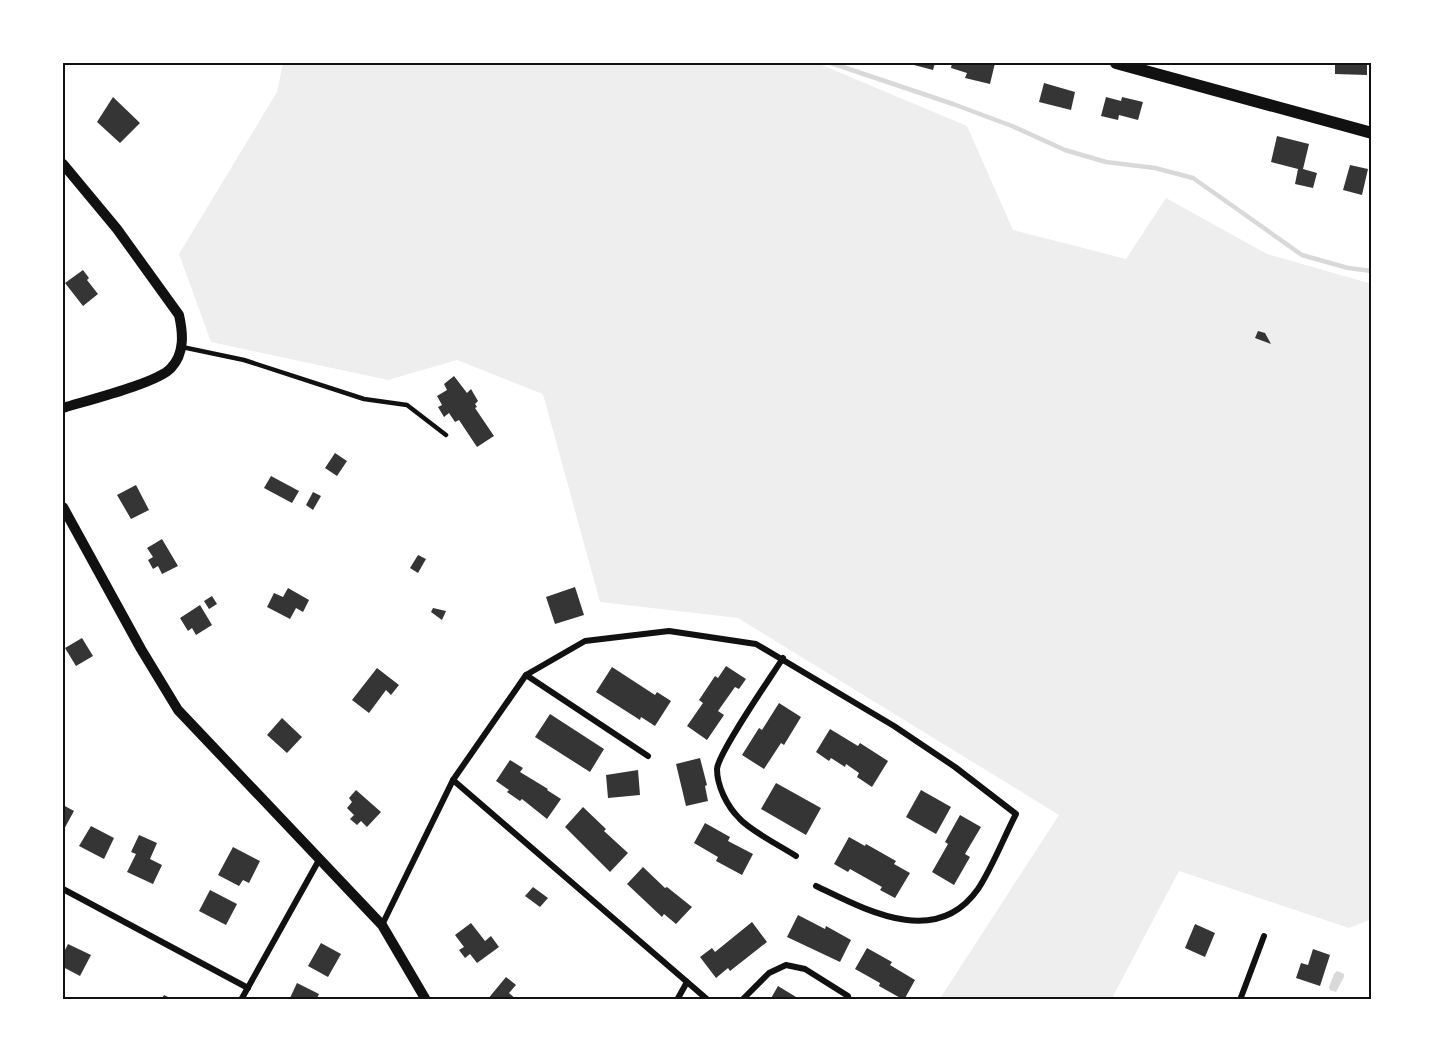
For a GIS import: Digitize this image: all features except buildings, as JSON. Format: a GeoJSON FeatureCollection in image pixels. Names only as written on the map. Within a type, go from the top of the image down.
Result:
{"type":"FeatureCollection","features":[{"type":"Feature","properties":{"kind":"main road"},"geometry":{"type":"LineString","coordinates":[[1116,63],[1372,133]]}},
{"type":"Feature","properties":{"kind":"street"},"geometry":{"type":"LineString","coordinates":[[63,164],[117,229],[179,315],[182,331],[182,347],[171,369],[154,378],[63,408]]}},
{"type":"Feature","properties":{"kind":"street"},"geometry":{"type":"LineString","coordinates":[[63,507],[141,649],[178,710],[382,925],[426,1000]]}},
{"type":"Feature","properties":{"kind":"street"},"geometry":{"type":"LineString","coordinates":[[382,925],[453,780],[526,675],[585,641],[669,631],[756,644],[783,658],[894,726],[955,767],[1016,814],[978,889],[953,913],[928,920],[900,921],[870,912],[816,886]]}},
{"type":"Feature","properties":{"kind":"street"},"geometry":{"type":"LineString","coordinates":[[783,658],[726,747],[717,767],[725,800],[740,820],[796,856]]}},
{"type":"Feature","properties":{"kind":"street"},"geometry":{"type":"LineString","coordinates":[[526,675],[648,756]]}},
{"type":"Feature","properties":{"kind":"street"},"geometry":{"type":"LineString","coordinates":[[453,780],[708,1000]]}},
{"type":"Feature","properties":{"kind":"street"},"geometry":{"type":"LineString","coordinates":[[241,1000],[319,860]]}},
{"type":"Feature","properties":{"kind":"street"},"geometry":{"type":"LineString","coordinates":[[63,889],[248,988]]}},
{"type":"Feature","properties":{"kind":"street"},"geometry":{"type":"LineString","coordinates":[[1240,1000],[1264,936]]}},
{"type":"Feature","properties":{"kind":"street"},"geometry":{"type":"LineString","coordinates":[[742,1000],[769,973],[786,965],[805,969],[848,996],[849,1000]]}},
{"type":"Feature","properties":{"kind":"street"},"geometry":{"type":"LineString","coordinates":[[677,1000],[687,982]]}},
{"type":"Feature","properties":{"kind":"lane"},"geometry":{"type":"LineString","coordinates":[[182,347],[244,360],[364,399],[407,405],[446,435]]}},
{"type":"Feature","properties":{"kind":"shaded area"},"geometry":{"type":"Polygon","coordinates":[[[283,63],[817,63],[967,126],[1013,230],[1126,259],[1166,198],[1267,254],[1372,284],[1372,919],[1349,928],[1179,871],[1111,1000],[939,1000],[1059,815],[738,618],[600,602],[543,394],[457,360],[388,380],[211,342],[179,254],[277,92],[283,63]]]}},
{"type":"Feature","properties":{"kind":"shaded area"},"geometry":{"type":"Polygon","coordinates":[[[1337,971],[1344,974],[1344,977],[1336,992],[1330,990],[1329,987],[1337,971]]]}},
{"type":"Feature","properties":{"kind":"waterway"},"geometry":{"type":"LineString","coordinates":[[831,63],[953,104],[1012,126],[1065,150],[1106,162],[1155,168],[1193,178],[1302,255],[1348,268],[1372,271]]}}]}
